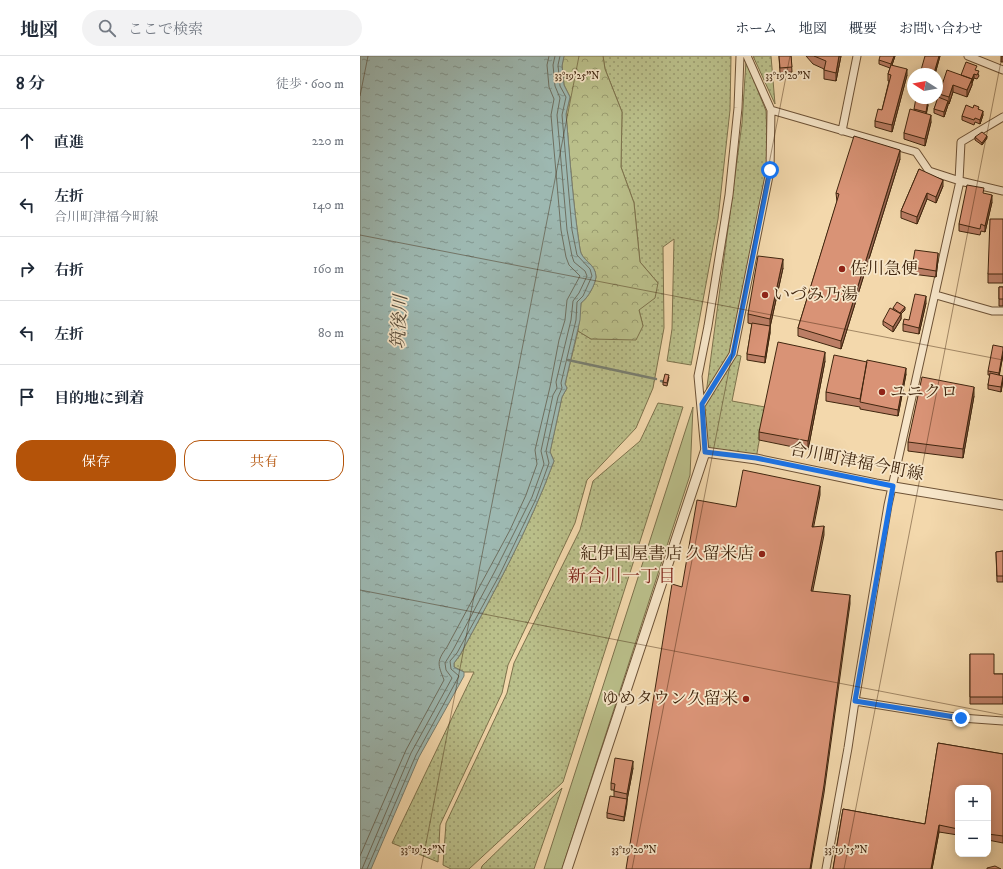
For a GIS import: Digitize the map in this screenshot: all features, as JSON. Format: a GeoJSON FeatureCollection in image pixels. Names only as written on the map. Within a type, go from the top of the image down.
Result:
{"type":"FeatureCollection","features":[{"type":"Feature","properties":{"kind":"street"},"geometry":{"type":"LineString","coordinates":[[567,869],[705,452],[702,404],[698,376],[708,326],[729,195],[738,108],[740,56]]}},
{"type":"Feature","properties":{"kind":"street"},"geometry":{"type":"LineString","coordinates":[[702,404],[733,354],[770,170],[771,110],[747,56]]}},
{"type":"Feature","properties":{"kind":"street"},"geometry":{"type":"LineString","coordinates":[[842,131],[857,56]]}},
{"type":"Feature","properties":{"kind":"street"},"geometry":{"type":"LineString","coordinates":[[968,56],[1003,70]]}},
{"type":"Feature","properties":{"kind":"street"},"geometry":{"type":"LineString","coordinates":[[771,110],[916,152],[929,171],[959,181],[1003,191]]}},
{"type":"Feature","properties":{"kind":"street"},"geometry":{"type":"LineString","coordinates":[[826,869],[893,486],[936,296],[959,181],[960,142],[1003,117]]}},
{"type":"Feature","properties":{"kind":"street"},"geometry":{"type":"LineString","coordinates":[[936,296],[992,311],[1003,312]]}},
{"type":"Feature","properties":{"kind":"street","name":"合川町津福今町線"},"geometry":{"type":"LineString","coordinates":[[705,452],[756,458],[893,486],[1003,505]]}},
{"type":"Feature","properties":{"kind":"street"},"geometry":{"type":"LineString","coordinates":[[855,701],[961,718],[1003,721]]}},
{"type":"Feature","properties":{"kind":"green space"},"geometry":{"type":"Polygon","coordinates":[[[564,56],[603,56],[605,69],[622,112],[621,167],[634,203],[640,262],[658,283],[655,298],[639,310],[643,326],[636,340],[591,339],[578,331],[581,303],[591,291],[596,277],[594,268],[581,253],[572,182],[566,114],[570,97],[564,85],[562,65],[564,56]]]}},
{"type":"Feature","properties":{"kind":"green space"},"geometry":{"type":"Polygon","coordinates":[[[603,56],[731,56],[730,110],[718,219],[691,365],[667,361],[672,329],[674,239],[663,247],[664,328],[653,388],[636,428],[587,480],[575,523],[508,665],[502,693],[440,825],[438,862],[392,843],[474,672],[464,672],[454,667],[454,663],[486,608],[522,536],[534,511],[554,461],[550,452],[562,397],[567,388],[565,384],[578,331],[591,339],[643,326],[639,310],[658,283],[640,262],[634,203],[621,167],[622,112],[605,69],[603,56]]]}},
{"type":"Feature","properties":{"kind":"green space"},"geometry":{"type":"Polygon","coordinates":[[[753,56],[771,56],[775,104],[753,56]]]}},
{"type":"Feature","properties":{"kind":"green space"},"geometry":{"type":"Polygon","coordinates":[[[746,61],[766,111],[768,167],[729,355],[706,394],[742,123],[746,61]]]}},
{"type":"Feature","properties":{"kind":"green space"},"geometry":{"type":"Polygon","coordinates":[[[733,354],[741,356],[732,401],[765,407],[756,459],[705,452],[702,404],[733,354]]]}},
{"type":"Feature","properties":{"kind":"green space"},"geometry":{"type":"Polygon","coordinates":[[[658,403],[683,407],[563,782],[469,869],[451,869],[443,865],[446,823],[507,693],[514,663],[580,530],[593,481],[640,441],[658,403]]]}},
{"type":"Feature","properties":{"kind":"green space"},"geometry":{"type":"Polygon","coordinates":[[[693,407],[690,475],[562,869],[544,869],[693,407]]]}},
{"type":"Feature","properties":{"kind":"green space"},"geometry":{"type":"Polygon","coordinates":[[[562,788],[534,869],[481,869],[482,866],[562,788]]]}},
{"type":"Feature","properties":{"kind":"water","name":"筑後川"},"geometry":{"type":"Polygon","coordinates":[[[360,56],[564,56],[562,66],[564,85],[570,97],[566,114],[572,182],[581,253],[594,268],[596,277],[591,291],[581,303],[580,320],[565,384],[567,388],[562,397],[550,452],[554,461],[534,511],[522,536],[486,608],[454,663],[454,667],[464,672],[464,676],[419,757],[371,869],[360,869],[360,56]]]}},
{"type":"Feature","properties":{"kind":"building"},"geometry":{"type":"Polygon","coordinates":[[[779,56],[791,56],[792,67],[780,68],[779,56]]]}},
{"type":"Feature","properties":{"kind":"building"},"geometry":{"type":"Polygon","coordinates":[[[814,56],[839,56],[836,73],[824,70],[826,61],[814,56]]]}},
{"type":"Feature","properties":{"kind":"building"},"geometry":{"type":"Polygon","coordinates":[[[880,56],[894,56],[891,64],[879,60],[880,56]]]}},
{"type":"Feature","properties":{"kind":"building"},"geometry":{"type":"Polygon","coordinates":[[[925,56],[939,56],[935,68],[922,68],[925,56]]]}},
{"type":"Feature","properties":{"kind":"building"},"geometry":{"type":"Polygon","coordinates":[[[966,62],[977,66],[975,70],[979,71],[977,75],[974,74],[972,79],[961,75],[966,62]]]}},
{"type":"Feature","properties":{"kind":"building"},"geometry":{"type":"Polygon","coordinates":[[[891,65],[907,69],[892,125],[875,121],[878,109],[882,110],[891,75],[888,74],[891,65]]]}},
{"type":"Feature","properties":{"kind":"building"},"geometry":{"type":"Polygon","coordinates":[[[947,70],[972,79],[967,90],[953,85],[949,97],[943,95],[943,82],[947,70]]]}},
{"type":"Feature","properties":{"kind":"building"},"geometry":{"type":"Polygon","coordinates":[[[943,99],[948,101],[944,112],[934,109],[936,104],[943,104],[943,99]]]}},
{"type":"Feature","properties":{"kind":"building"},"geometry":{"type":"Polygon","coordinates":[[[915,104],[927,104],[926,112],[914,109],[915,104]]]}},
{"type":"Feature","properties":{"kind":"building"},"geometry":{"type":"Polygon","coordinates":[[[966,105],[973,108],[974,105],[983,111],[980,120],[975,118],[974,120],[962,116],[966,105]]]}},
{"type":"Feature","properties":{"kind":"building"},"geometry":{"type":"Polygon","coordinates":[[[910,109],[931,115],[925,139],[904,133],[910,109]]]}},
{"type":"Feature","properties":{"kind":"building"},"geometry":{"type":"Polygon","coordinates":[[[982,132],[987,136],[982,143],[975,137],[982,132]]]}},
{"type":"Feature","properties":{"kind":"building","name":"佐川急便"},"geometry":{"type":"Polygon","coordinates":[[[854,136],[900,150],[841,341],[798,328],[839,194],[836,193],[854,136]]]}},
{"type":"Feature","properties":{"kind":"building"},"geometry":{"type":"Polygon","coordinates":[[[919,169],[943,180],[936,197],[927,193],[917,217],[901,211],[919,169]]]}},
{"type":"Feature","properties":{"kind":"building"},"geometry":{"type":"Polygon","coordinates":[[[967,185],[984,188],[983,193],[992,195],[985,226],[981,224],[980,229],[959,224],[967,185]]]}},
{"type":"Feature","properties":{"kind":"building"},"geometry":{"type":"Polygon","coordinates":[[[990,219],[1003,219],[1003,274],[988,274],[990,219]]]}},
{"type":"Feature","properties":{"kind":"building"},"geometry":{"type":"Polygon","coordinates":[[[915,250],[938,253],[936,271],[912,267],[915,250]]]}},
{"type":"Feature","properties":{"kind":"building","name":"いづみ乃湯"},"geometry":{"type":"Polygon","coordinates":[[[758,256],[783,259],[770,319],[748,314],[758,256]]]}},
{"type":"Feature","properties":{"kind":"building"},"geometry":{"type":"Polygon","coordinates":[[[999,287],[1003,287],[1003,299],[999,299],[999,287]]]}},
{"type":"Feature","properties":{"kind":"building"},"geometry":{"type":"Polygon","coordinates":[[[915,294],[926,296],[919,328],[903,324],[904,319],[909,320],[915,294]]]}},
{"type":"Feature","properties":{"kind":"building"},"geometry":{"type":"Polygon","coordinates":[[[897,302],[905,307],[900,313],[893,308],[897,302]]]}},
{"type":"Feature","properties":{"kind":"building"},"geometry":{"type":"Polygon","coordinates":[[[890,308],[901,314],[893,327],[883,321],[890,308]]]}},
{"type":"Feature","properties":{"kind":"building"},"geometry":{"type":"Polygon","coordinates":[[[752,323],[770,326],[765,357],[747,354],[752,323]]]}},
{"type":"Feature","properties":{"kind":"building"},"geometry":{"type":"Polygon","coordinates":[[[778,342],[825,352],[808,441],[759,432],[778,342]]]}},
{"type":"Feature","properties":{"kind":"building"},"geometry":{"type":"Polygon","coordinates":[[[993,345],[1003,347],[999,373],[988,371],[993,345]]]}},
{"type":"Feature","properties":{"kind":"building"},"geometry":{"type":"Polygon","coordinates":[[[834,355],[867,362],[860,399],[826,392],[834,355]]]}},
{"type":"Feature","properties":{"kind":"building","name":"ユニクロ"},"geometry":{"type":"Polygon","coordinates":[[[867,360],[906,368],[898,410],[860,402],[867,360]]]}},
{"type":"Feature","properties":{"kind":"building"},"geometry":{"type":"Polygon","coordinates":[[[990,373],[1003,376],[1001,387],[988,385],[990,373]]]}},
{"type":"Feature","properties":{"kind":"building"},"geometry":{"type":"Polygon","coordinates":[[[665,374],[669,375],[667,383],[663,382],[665,374]]]}},
{"type":"Feature","properties":{"kind":"building"},"geometry":{"type":"Polygon","coordinates":[[[922,377],[974,387],[963,449],[908,442],[922,377]]]}},
{"type":"Feature","properties":{"kind":"building","name":"ゆめタウン久留米"},"geometry":{"type":"Polygon","coordinates":[[[743,470],[820,486],[812,527],[824,526],[811,591],[850,595],[824,785],[810,869],[626,869],[672,584],[682,587],[697,500],[736,507],[743,470]]]}},
{"type":"Feature","properties":{"kind":"building"},"geometry":{"type":"Polygon","coordinates":[[[1003,551],[1003,576],[997,576],[996,552],[1003,551]]]}},
{"type":"Feature","properties":{"kind":"building"},"geometry":{"type":"Polygon","coordinates":[[[970,654],[994,654],[994,674],[1003,674],[1003,697],[970,697],[970,654]]]}},
{"type":"Feature","properties":{"kind":"building"},"geometry":{"type":"Polygon","coordinates":[[[938,743],[1003,754],[1003,836],[991,834],[991,785],[955,785],[955,828],[939,825],[931,869],[833,869],[843,809],[925,824],[938,743]]]}},
{"type":"Feature","properties":{"kind":"building"},"geometry":{"type":"Polygon","coordinates":[[[615,758],[633,761],[627,794],[614,791],[615,784],[611,783],[615,758]]]}},
{"type":"Feature","properties":{"kind":"building"},"geometry":{"type":"Polygon","coordinates":[[[610,796],[627,799],[624,817],[607,813],[610,796]]]}},
{"type":"Feature","properties":{"kind":"building"},"geometry":{"type":"Polygon","coordinates":[[[995,866],[1001,869],[987,869],[987,868],[995,866]]]}},
{"type":"Feature","properties":{"kind":"waterway"},"geometry":{"type":"LineString","coordinates":[[568,360],[656,379]]}},
{"type":"Feature","properties":{"kind":"waterway"},"geometry":{"type":"LineString","coordinates":[[661,381],[665,382]]}},
{"type":"Feature","properties":{"kind":"place","name":"佐川急便"},"geometry":{"type":"Point","coordinates":[842,269]}},
{"type":"Feature","properties":{"kind":"place","name":"いづみ乃湯"},"geometry":{"type":"Point","coordinates":[765,295]}},
{"type":"Feature","properties":{"kind":"place","name":"ユニクロ"},"geometry":{"type":"Point","coordinates":[882,392]}},
{"type":"Feature","properties":{"kind":"place","name":"紀伊国屋書店 久留米店"},"geometry":{"type":"Point","coordinates":[762,554]}},
{"type":"Feature","properties":{"kind":"place","name":"ゆめタウン久留米"},"geometry":{"type":"Point","coordinates":[746,699]}},
{"type":"Feature","properties":{"kind":"district","name":"新合川一丁目"},"geometry":{"type":"Point","coordinates":[622,577]}},
{"type":"Feature","properties":{"kind":"route"},"geometry":{"type":"LineString","coordinates":[[770,170],[733,354],[702,404],[705,452],[756,458],[876,484],[893,486],[888,505],[855,701],[961,718]]}}]}
